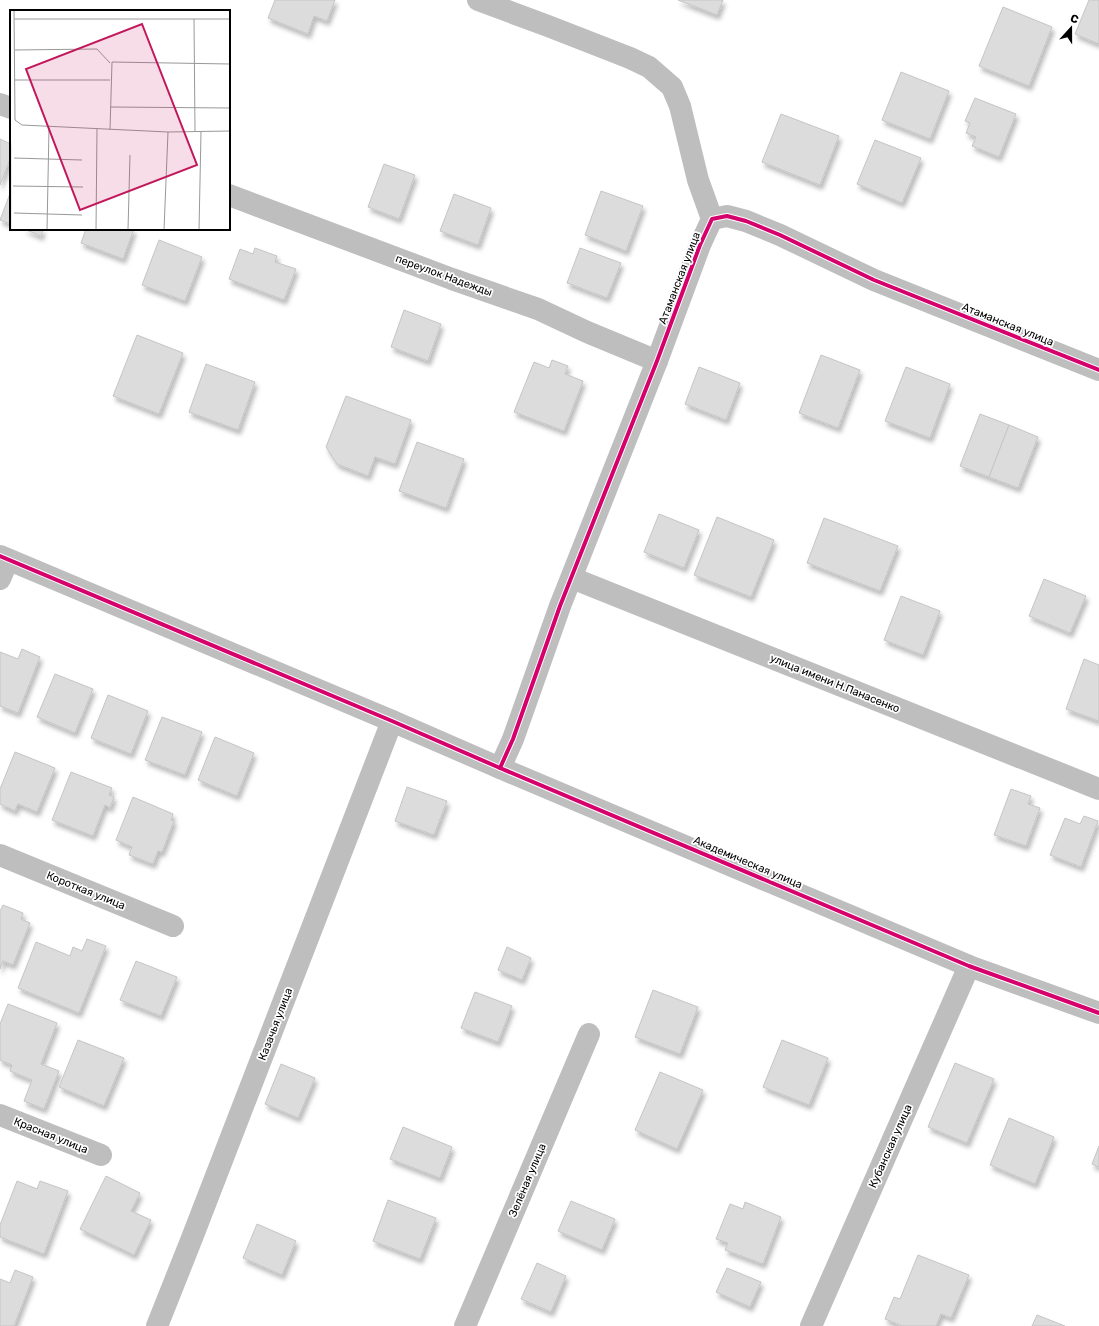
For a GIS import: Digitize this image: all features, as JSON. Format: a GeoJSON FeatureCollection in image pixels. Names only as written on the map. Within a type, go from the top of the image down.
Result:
{"type":"FeatureCollection","features":[{"type":"Feature","properties":{"kind":"street"},"geometry":{"type":"LineString","coordinates":[[478,0],[630,58],[649,67],[672,87],[680,106],[698,180],[712,219]]}},
{"type":"Feature","properties":{"kind":"street"},"geometry":{"type":"LineString","coordinates":[[0,104],[10,108]]}},
{"type":"Feature","properties":{"kind":"street","name":"переулок Надежды"},"geometry":{"type":"LineString","coordinates":[[230,195],[452,279],[538,309],[587,332],[657,361]]}},
{"type":"Feature","properties":{"kind":"street","name":"Атаманская улица"},"geometry":{"type":"LineString","coordinates":[[500,768],[513,739],[572,578],[657,361],[700,245],[712,219],[727,216],[746,221],[780,235],[874,280],[1099,370]]}},
{"type":"Feature","properties":{"kind":"street"},"geometry":{"type":"LineString","coordinates":[[0,580],[4,558]]}},
{"type":"Feature","properties":{"kind":"street","name":"Академическая улица"},"geometry":{"type":"LineString","coordinates":[[4,558],[969,966],[1099,1012]]}},
{"type":"Feature","properties":{"kind":"street","name":"улица имени Н.Панасенко"},"geometry":{"type":"LineString","coordinates":[[572,578],[1099,789]]}},
{"type":"Feature","properties":{"kind":"street","name":"Казачья улица"},"geometry":{"type":"LineString","coordinates":[[157,1326],[392,721]]}},
{"type":"Feature","properties":{"kind":"street","name":"Короткая улица"},"geometry":{"type":"LineString","coordinates":[[0,855],[172,926]]}},
{"type":"Feature","properties":{"kind":"street","name":"Кубанская улица"},"geometry":{"type":"LineString","coordinates":[[811,1326],[969,966]]}},
{"type":"Feature","properties":{"kind":"street","name":"Зелёная улица"},"geometry":{"type":"LineString","coordinates":[[465,1326],[589,1034]]}},
{"type":"Feature","properties":{"kind":"street","name":"Красная улица"},"geometry":{"type":"LineString","coordinates":[[0,1114],[101,1155]]}},
{"type":"Feature","properties":{"kind":"building"},"geometry":{"type":"Polygon","coordinates":[[[275,0],[335,0],[327,21],[314,16],[308,34],[268,18],[275,0]]]}},
{"type":"Feature","properties":{"kind":"building"},"geometry":{"type":"Polygon","coordinates":[[[678,0],[723,0],[717,15],[678,0]]]}},
{"type":"Feature","properties":{"kind":"building"},"geometry":{"type":"Polygon","coordinates":[[[1089,0],[1099,0],[1099,44],[1075,34],[1089,0]]]}},
{"type":"Feature","properties":{"kind":"building"},"geometry":{"type":"Polygon","coordinates":[[[1003,7],[1052,27],[1029,86],[979,66],[1003,7]]]}},
{"type":"Feature","properties":{"kind":"building"},"geometry":{"type":"Polygon","coordinates":[[[901,72],[949,91],[930,139],[882,120],[901,72]]]}},
{"type":"Feature","properties":{"kind":"building"},"geometry":{"type":"Polygon","coordinates":[[[975,98],[1016,114],[999,157],[972,146],[976,137],[966,133],[970,123],[965,121],[975,98]]]}},
{"type":"Feature","properties":{"kind":"building"},"geometry":{"type":"Polygon","coordinates":[[[781,114],[839,136],[820,185],[762,162],[781,114]]]}},
{"type":"Feature","properties":{"kind":"building"},"geometry":{"type":"Polygon","coordinates":[[[0,139],[10,144],[10,160],[0,185],[0,139]]]}},
{"type":"Feature","properties":{"kind":"building"},"geometry":{"type":"Polygon","coordinates":[[[875,140],[921,158],[902,203],[857,184],[875,140]]]}},
{"type":"Feature","properties":{"kind":"building"},"geometry":{"type":"Polygon","coordinates":[[[384,164],[415,175],[399,219],[368,207],[384,164]]]}},
{"type":"Feature","properties":{"kind":"building"},"geometry":{"type":"Polygon","coordinates":[[[601,191],[643,206],[626,251],[585,235],[601,191]]]}},
{"type":"Feature","properties":{"kind":"building"},"geometry":{"type":"Polygon","coordinates":[[[10,194],[10,224],[0,220],[10,194]]]}},
{"type":"Feature","properties":{"kind":"building"},"geometry":{"type":"Polygon","coordinates":[[[454,194],[491,208],[478,245],[440,231],[454,194]]]}},
{"type":"Feature","properties":{"kind":"building"},"geometry":{"type":"Polygon","coordinates":[[[26,230],[43,230],[41,236],[26,230]]]}},
{"type":"Feature","properties":{"kind":"building"},"geometry":{"type":"Polygon","coordinates":[[[86,230],[134,230],[123,259],[81,243],[86,230]]]}},
{"type":"Feature","properties":{"kind":"building"},"geometry":{"type":"Polygon","coordinates":[[[159,240],[202,257],[185,301],[142,285],[159,240]]]}},
{"type":"Feature","properties":{"kind":"building"},"geometry":{"type":"Polygon","coordinates":[[[255,248],[277,256],[275,262],[296,269],[284,300],[229,279],[240,249],[253,254],[255,248]]]}},
{"type":"Feature","properties":{"kind":"building"},"geometry":{"type":"Polygon","coordinates":[[[580,248],[621,263],[607,298],[567,283],[580,248]]]}},
{"type":"Feature","properties":{"kind":"building"},"geometry":{"type":"Polygon","coordinates":[[[404,310],[441,324],[428,361],[391,347],[404,310]]]}},
{"type":"Feature","properties":{"kind":"building"},"geometry":{"type":"Polygon","coordinates":[[[137,335],[183,353],[159,414],[113,396],[137,335]]]}},
{"type":"Feature","properties":{"kind":"building"},"geometry":{"type":"Polygon","coordinates":[[[821,355],[860,370],[838,428],[799,413],[821,355]]]}},
{"type":"Feature","properties":{"kind":"building"},"geometry":{"type":"Polygon","coordinates":[[[552,360],[568,366],[565,374],[583,381],[564,431],[514,412],[534,362],[549,368],[552,360]]]}},
{"type":"Feature","properties":{"kind":"building"},"geometry":{"type":"Polygon","coordinates":[[[206,364],[255,382],[238,430],[189,412],[206,364]]]}},
{"type":"Feature","properties":{"kind":"building"},"geometry":{"type":"Polygon","coordinates":[[[699,367],[740,383],[726,420],[685,404],[699,367]]]}},
{"type":"Feature","properties":{"kind":"building"},"geometry":{"type":"Polygon","coordinates":[[[906,367],[950,384],[930,438],[885,421],[906,367]]]}},
{"type":"Feature","properties":{"kind":"building"},"geometry":{"type":"Polygon","coordinates":[[[346,396],[411,420],[395,464],[375,457],[368,476],[337,464],[326,447],[346,396]]]}},
{"type":"Feature","properties":{"kind":"building"},"geometry":{"type":"Polygon","coordinates":[[[980,414],[1009,425],[989,477],[960,466],[980,414]]]}},
{"type":"Feature","properties":{"kind":"building"},"geometry":{"type":"Polygon","coordinates":[[[1009,425],[1038,437],[1018,488],[989,477],[1009,425]]]}},
{"type":"Feature","properties":{"kind":"building"},"geometry":{"type":"Polygon","coordinates":[[[417,442],[464,459],[446,508],[399,491],[417,442]]]}},
{"type":"Feature","properties":{"kind":"building"},"geometry":{"type":"Polygon","coordinates":[[[659,514],[699,530],[684,568],[644,552],[659,514]]]}},
{"type":"Feature","properties":{"kind":"building"},"geometry":{"type":"Polygon","coordinates":[[[717,517],[774,540],[751,597],[694,575],[717,517]]]}},
{"type":"Feature","properties":{"kind":"building"},"geometry":{"type":"Polygon","coordinates":[[[824,518],[898,546],[880,591],[807,563],[824,518]]]}},
{"type":"Feature","properties":{"kind":"building"},"geometry":{"type":"Polygon","coordinates":[[[1044,579],[1086,596],[1070,633],[1029,616],[1044,579]]]}},
{"type":"Feature","properties":{"kind":"building"},"geometry":{"type":"Polygon","coordinates":[[[901,596],[940,611],[923,655],[884,640],[901,596]]]}},
{"type":"Feature","properties":{"kind":"building"},"geometry":{"type":"Polygon","coordinates":[[[22,649],[40,657],[18,713],[0,706],[0,652],[18,659],[22,649]]]}},
{"type":"Feature","properties":{"kind":"building"},"geometry":{"type":"Polygon","coordinates":[[[1084,659],[1099,665],[1099,721],[1066,709],[1084,659]]]}},
{"type":"Feature","properties":{"kind":"building"},"geometry":{"type":"Polygon","coordinates":[[[55,674],[93,689],[75,733],[37,717],[55,674]]]}},
{"type":"Feature","properties":{"kind":"building"},"geometry":{"type":"Polygon","coordinates":[[[108,695],[148,711],[131,754],[91,738],[108,695]]]}},
{"type":"Feature","properties":{"kind":"building"},"geometry":{"type":"Polygon","coordinates":[[[162,717],[202,732],[185,775],[145,760],[162,717]]]}},
{"type":"Feature","properties":{"kind":"building"},"geometry":{"type":"Polygon","coordinates":[[[215,737],[254,753],[237,796],[198,780],[215,737]]]}},
{"type":"Feature","properties":{"kind":"building"},"geometry":{"type":"Polygon","coordinates":[[[15,752],[55,768],[37,812],[18,804],[15,811],[0,804],[0,789],[15,752]]]}},
{"type":"Feature","properties":{"kind":"building"},"geometry":{"type":"Polygon","coordinates":[[[71,772],[112,788],[109,795],[114,797],[110,808],[105,805],[93,836],[52,820],[71,772]]]}},
{"type":"Feature","properties":{"kind":"building"},"geometry":{"type":"Polygon","coordinates":[[[407,787],[447,801],[434,835],[395,821],[407,787]]]}},
{"type":"Feature","properties":{"kind":"building"},"geometry":{"type":"Polygon","coordinates":[[[1011,789],[1031,796],[1028,804],[1040,808],[1026,846],[994,835],[1011,789]]]}},
{"type":"Feature","properties":{"kind":"building"},"geometry":{"type":"Polygon","coordinates":[[[133,797],[173,814],[171,820],[174,821],[162,852],[158,851],[153,864],[129,855],[132,847],[116,840],[133,797]]]}},
{"type":"Feature","properties":{"kind":"building"},"geometry":{"type":"Polygon","coordinates":[[[1084,816],[1098,821],[1081,867],[1050,855],[1065,818],[1080,824],[1084,816]]]}},
{"type":"Feature","properties":{"kind":"building"},"geometry":{"type":"Polygon","coordinates":[[[3,905],[23,913],[21,919],[30,923],[13,965],[3,961],[0,969],[0,911],[3,905]]]}},
{"type":"Feature","properties":{"kind":"building"},"geometry":{"type":"Polygon","coordinates":[[[87,939],[106,946],[79,1013],[18,988],[36,942],[70,956],[73,947],[82,951],[87,939]]]}},
{"type":"Feature","properties":{"kind":"building"},"geometry":{"type":"Polygon","coordinates":[[[507,947],[531,958],[522,980],[498,970],[507,947]]]}},
{"type":"Feature","properties":{"kind":"building"},"geometry":{"type":"Polygon","coordinates":[[[136,961],[177,977],[161,1016],[120,1000],[136,961]]]}},
{"type":"Feature","properties":{"kind":"building"},"geometry":{"type":"Polygon","coordinates":[[[653,990],[698,1007],[680,1054],[635,1037],[653,990]]]}},
{"type":"Feature","properties":{"kind":"building"},"geometry":{"type":"Polygon","coordinates":[[[475,992],[512,1006],[498,1042],[461,1028],[475,992]]]}},
{"type":"Feature","properties":{"kind":"building"},"geometry":{"type":"Polygon","coordinates":[[[8,1004],[57,1023],[41,1064],[59,1071],[44,1109],[24,1101],[32,1080],[10,1071],[12,1065],[0,1060],[0,1024],[8,1004]]]}},
{"type":"Feature","properties":{"kind":"building"},"geometry":{"type":"Polygon","coordinates":[[[78,1040],[124,1058],[104,1106],[59,1087],[78,1040]]]}},
{"type":"Feature","properties":{"kind":"building"},"geometry":{"type":"Polygon","coordinates":[[[782,1040],[828,1058],[809,1105],[763,1087],[782,1040]]]}},
{"type":"Feature","properties":{"kind":"building"},"geometry":{"type":"Polygon","coordinates":[[[955,1063],[994,1079],[967,1143],[928,1127],[955,1063]]]}},
{"type":"Feature","properties":{"kind":"building"},"geometry":{"type":"Polygon","coordinates":[[[281,1064],[315,1078],[298,1118],[265,1104],[281,1064]]]}},
{"type":"Feature","properties":{"kind":"building"},"geometry":{"type":"Polygon","coordinates":[[[660,1072],[703,1090],[677,1149],[635,1130],[660,1072]]]}},
{"type":"Feature","properties":{"kind":"building"},"geometry":{"type":"Polygon","coordinates":[[[1009,1118],[1054,1137],[1035,1184],[990,1165],[1009,1118]]]}},
{"type":"Feature","properties":{"kind":"building"},"geometry":{"type":"Polygon","coordinates":[[[403,1127],[452,1147],[440,1178],[390,1159],[403,1127]]]}},
{"type":"Feature","properties":{"kind":"building"},"geometry":{"type":"Polygon","coordinates":[[[1099,1146],[1099,1167],[1092,1164],[1099,1146]]]}},
{"type":"Feature","properties":{"kind":"building"},"geometry":{"type":"Polygon","coordinates":[[[106,1176],[140,1193],[131,1211],[151,1220],[134,1255],[80,1229],[106,1176]]]}},
{"type":"Feature","properties":{"kind":"building"},"geometry":{"type":"Polygon","coordinates":[[[17,1181],[37,1189],[40,1181],[68,1191],[44,1254],[0,1237],[0,1225],[17,1181]]]}},
{"type":"Feature","properties":{"kind":"building"},"geometry":{"type":"Polygon","coordinates":[[[388,1200],[436,1218],[420,1259],[373,1241],[388,1200]]]}},
{"type":"Feature","properties":{"kind":"building"},"geometry":{"type":"Polygon","coordinates":[[[571,1201],[615,1219],[602,1250],[558,1231],[571,1201]]]}},
{"type":"Feature","properties":{"kind":"building"},"geometry":{"type":"Polygon","coordinates":[[[745,1202],[781,1217],[763,1264],[725,1250],[728,1243],[716,1239],[730,1204],[743,1209],[745,1202]]]}},
{"type":"Feature","properties":{"kind":"building"},"geometry":{"type":"Polygon","coordinates":[[[257,1224],[296,1241],[282,1275],[243,1258],[257,1224]]]}},
{"type":"Feature","properties":{"kind":"building"},"geometry":{"type":"Polygon","coordinates":[[[918,1255],[969,1275],[951,1318],[941,1314],[936,1326],[902,1326],[885,1319],[894,1297],[900,1299],[918,1255]]]}},
{"type":"Feature","properties":{"kind":"building"},"geometry":{"type":"Polygon","coordinates":[[[537,1263],[566,1276],[551,1312],[521,1299],[537,1263]]]}},
{"type":"Feature","properties":{"kind":"building"},"geometry":{"type":"Polygon","coordinates":[[[727,1268],[761,1282],[750,1307],[716,1292],[727,1268]]]}},
{"type":"Feature","properties":{"kind":"building"},"geometry":{"type":"Polygon","coordinates":[[[15,1270],[33,1277],[14,1326],[0,1326],[0,1279],[10,1283],[15,1270]]]}},
{"type":"Feature","properties":{"kind":"building"},"geometry":{"type":"Polygon","coordinates":[[[1037,1315],[1065,1326],[1032,1326],[1037,1315]]]}},
{"type":"Feature","properties":{"kind":"cycle path"},"geometry":{"type":"LineString","coordinates":[[500,768],[513,739],[560,606],[657,361],[700,245],[712,219],[727,216],[746,221],[780,235],[874,280],[1099,370]]}},
{"type":"Feature","properties":{"kind":"cycle path"},"geometry":{"type":"LineString","coordinates":[[0,556],[969,966],[1099,1013]]}}]}
